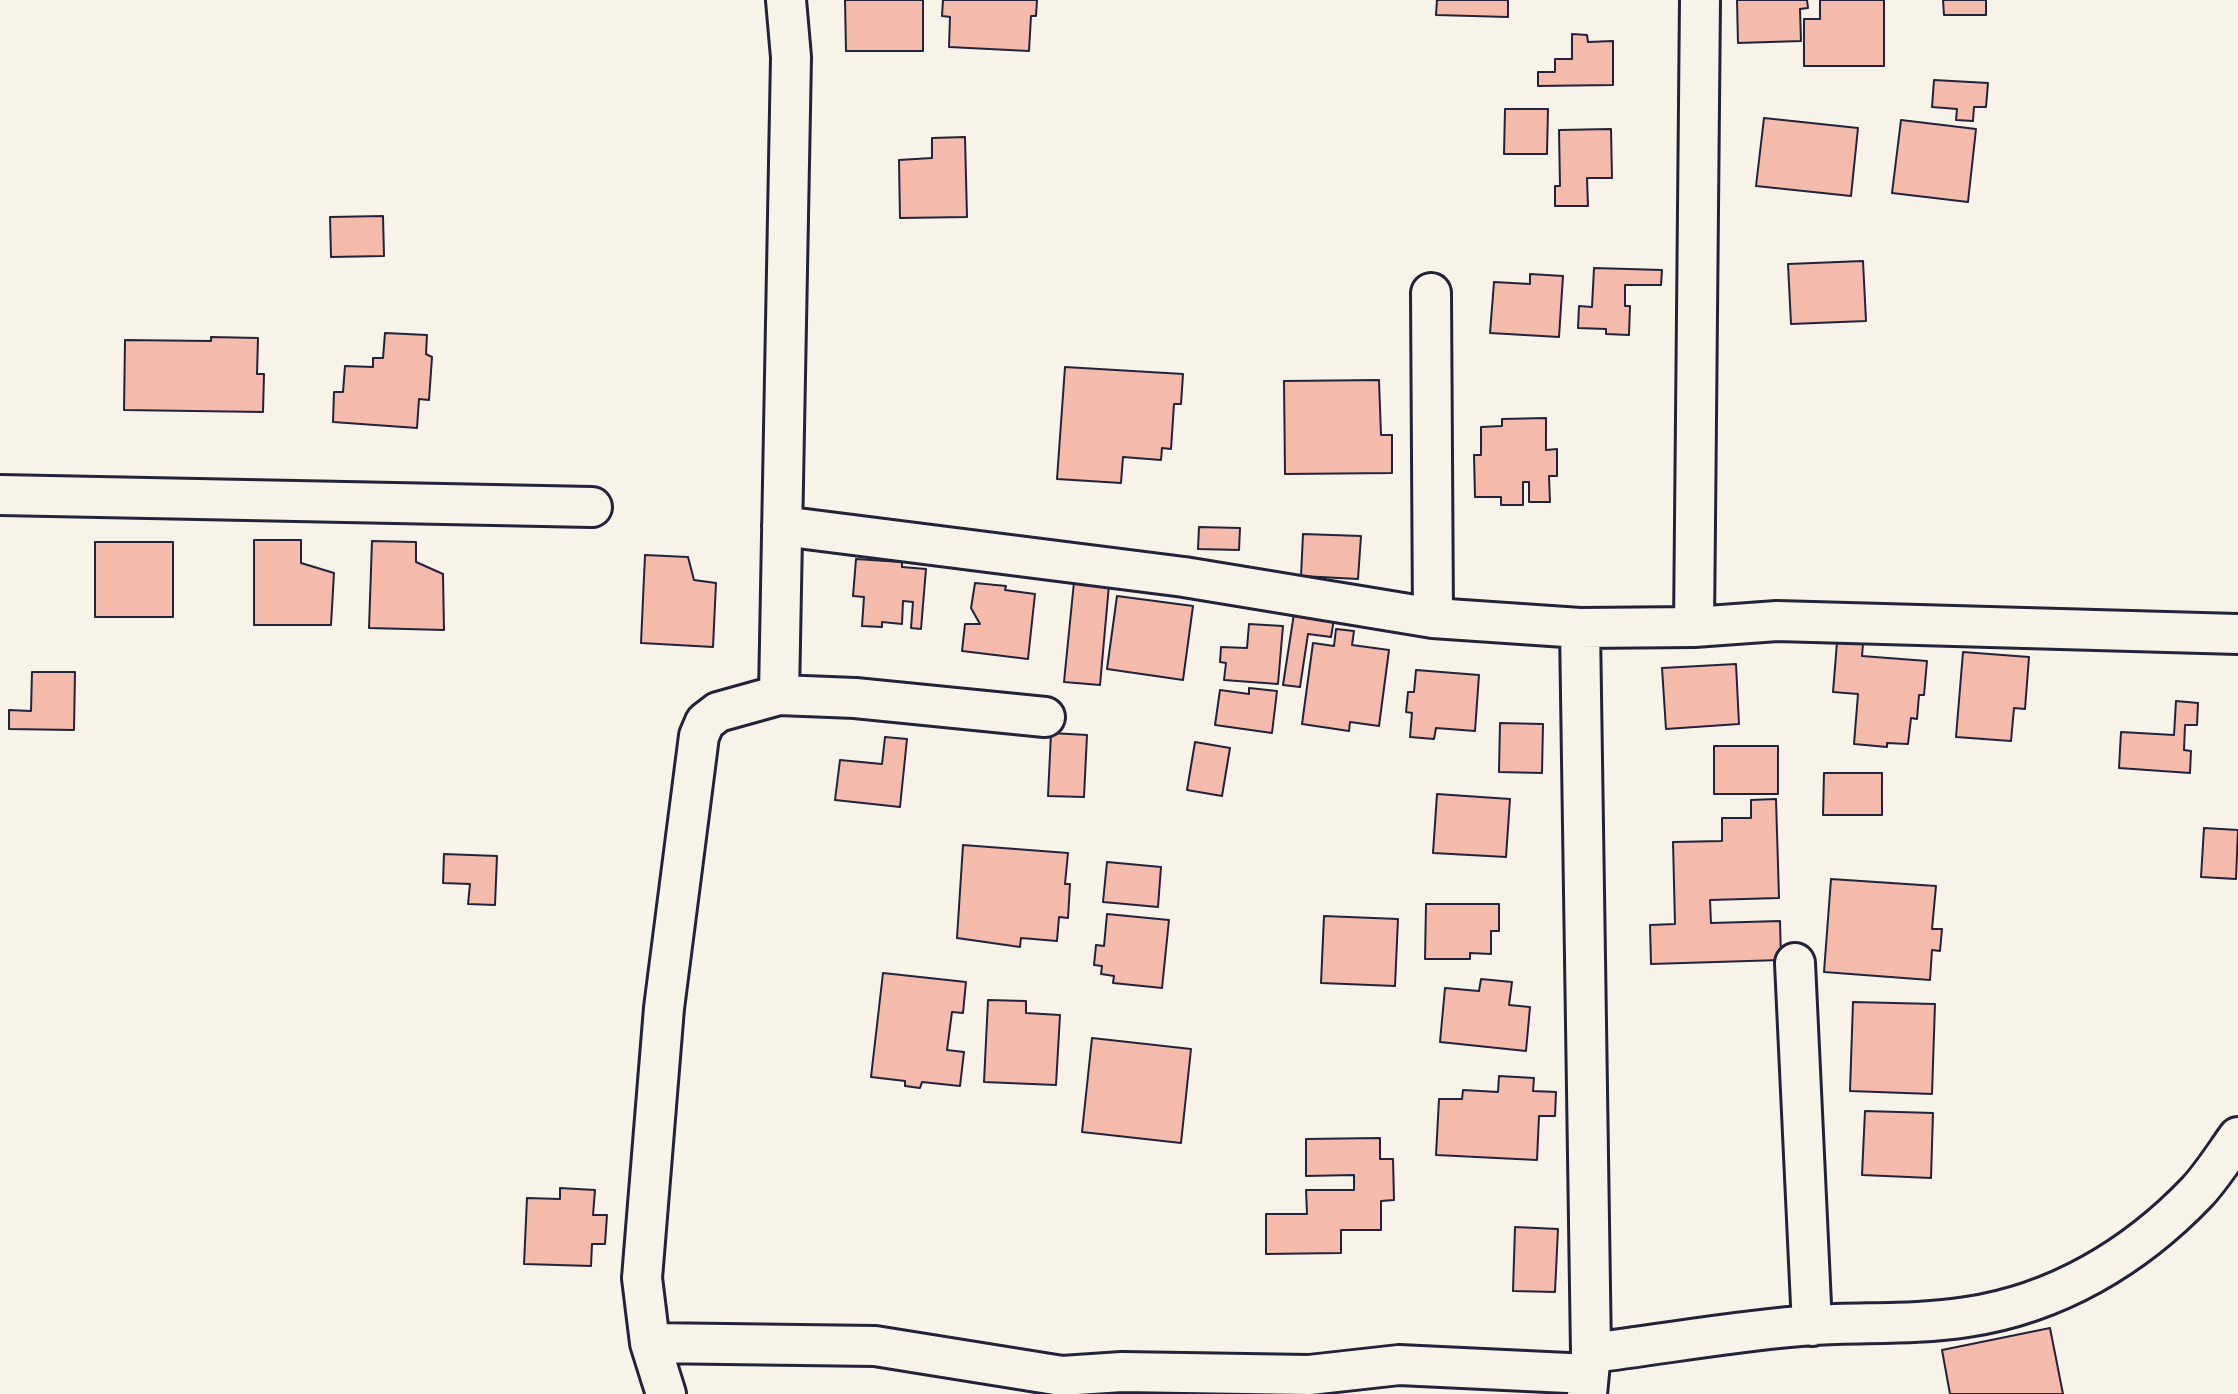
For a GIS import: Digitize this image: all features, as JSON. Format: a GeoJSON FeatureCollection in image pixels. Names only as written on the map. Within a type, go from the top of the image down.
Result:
{"type":"FeatureCollection","features":[{"type":"Feature","properties":{"kind":"street"},"geometry":{"type":"LineString","coordinates":[[779,695],[791,57],[786,0]]}},
{"type":"Feature","properties":{"kind":"street"},"geometry":{"type":"LineString","coordinates":[[1694,627],[1700,0]]}},
{"type":"Feature","properties":{"kind":"street"},"geometry":{"type":"LineString","coordinates":[[1431,293],[1433,618]]}},
{"type":"Feature","properties":{"kind":"street"},"geometry":{"type":"LineString","coordinates":[[0,495],[592,507]]}},
{"type":"Feature","properties":{"kind":"street"},"geometry":{"type":"LineString","coordinates":[[782,526],[1184,577],[1433,618],[1580,628],[1694,627],[1777,621],[2238,634]]}},
{"type":"Feature","properties":{"kind":"street"},"geometry":{"type":"LineString","coordinates":[[1580,628],[1589,1374]]}},
{"type":"Feature","properties":{"kind":"street"},"geometry":{"type":"LineString","coordinates":[[666,1394],[650,1342],[642,1278],[664,1008],[699,736],[705,722],[718,712],[779,695],[855,698],[1045,717]]}},
{"type":"Feature","properties":{"kind":"street"},"geometry":{"type":"LineString","coordinates":[[1795,963],[1812,1326]]}},
{"type":"Feature","properties":{"kind":"street"},"geometry":{"type":"LineString","coordinates":[[650,1342],[875,1346],[1062,1376],[1122,1372],[1309,1375],[1399,1365],[1589,1374],[1812,1326],[1967,1317],[2021,1306],[2074,1285],[2166,1222],[2199,1190],[2238,1137]]}},
{"type":"Feature","properties":{"kind":"building"},"geometry":{"type":"Polygon","coordinates":[[[845,0],[923,0],[923,51],[846,51],[845,0]]]}},
{"type":"Feature","properties":{"kind":"building"},"geometry":{"type":"Polygon","coordinates":[[[943,0],[1037,0],[1036,16],[1031,16],[1029,51],[949,47],[950,17],[942,16],[943,0]]]}},
{"type":"Feature","properties":{"kind":"building"},"geometry":{"type":"Polygon","coordinates":[[[1437,0],[1508,0],[1508,17],[1436,15],[1437,0]]]}},
{"type":"Feature","properties":{"kind":"building"},"geometry":{"type":"Polygon","coordinates":[[[1737,0],[1807,0],[1808,8],[1800,9],[1801,41],[1738,43],[1737,0]]]}},
{"type":"Feature","properties":{"kind":"building"},"geometry":{"type":"Polygon","coordinates":[[[1820,0],[1884,0],[1884,66],[1804,66],[1804,19],[1820,19],[1820,0]]]}},
{"type":"Feature","properties":{"kind":"building"},"geometry":{"type":"Polygon","coordinates":[[[1943,0],[1986,0],[1986,15],[1944,15],[1943,0]]]}},
{"type":"Feature","properties":{"kind":"building"},"geometry":{"type":"Polygon","coordinates":[[[1572,34],[1587,35],[1588,42],[1613,41],[1613,85],[1538,86],[1538,72],[1555,72],[1555,59],[1572,59],[1572,34]]]}},
{"type":"Feature","properties":{"kind":"building"},"geometry":{"type":"Polygon","coordinates":[[[1934,80],[1988,83],[1986,107],[1974,107],[1973,121],[1956,120],[1957,109],[1932,107],[1934,80]]]}},
{"type":"Feature","properties":{"kind":"building"},"geometry":{"type":"Polygon","coordinates":[[[1505,109],[1548,109],[1547,154],[1504,154],[1505,109]]]}},
{"type":"Feature","properties":{"kind":"building"},"geometry":{"type":"Polygon","coordinates":[[[1764,118],[1858,128],[1851,196],[1756,186],[1764,118]]]}},
{"type":"Feature","properties":{"kind":"building"},"geometry":{"type":"Polygon","coordinates":[[[1901,120],[1976,129],[1968,202],[1892,193],[1901,120]]]}},
{"type":"Feature","properties":{"kind":"building"},"geometry":{"type":"Polygon","coordinates":[[[1611,129],[1612,178],[1587,178],[1588,206],[1555,206],[1555,186],[1560,186],[1559,130],[1611,129]]]}},
{"type":"Feature","properties":{"kind":"building"},"geometry":{"type":"Polygon","coordinates":[[[965,137],[967,217],[900,218],[899,160],[932,158],[932,138],[965,137]]]}},
{"type":"Feature","properties":{"kind":"building"},"geometry":{"type":"Polygon","coordinates":[[[383,216],[384,256],[331,257],[330,217],[383,216]]]}},
{"type":"Feature","properties":{"kind":"building"},"geometry":{"type":"Polygon","coordinates":[[[1863,261],[1866,321],[1791,324],[1788,264],[1863,261]]]}},
{"type":"Feature","properties":{"kind":"building"},"geometry":{"type":"Polygon","coordinates":[[[1594,268],[1662,270],[1661,285],[1625,285],[1625,306],[1630,306],[1629,335],[1606,334],[1606,329],[1578,328],[1579,306],[1592,307],[1594,268]]]}},
{"type":"Feature","properties":{"kind":"building"},"geometry":{"type":"Polygon","coordinates":[[[1530,274],[1563,276],[1559,337],[1490,333],[1494,282],[1530,284],[1530,274]]]}},
{"type":"Feature","properties":{"kind":"building"},"geometry":{"type":"Polygon","coordinates":[[[385,333],[427,335],[426,354],[432,357],[429,400],[419,399],[417,428],[333,422],[334,392],[343,392],[345,366],[373,367],[373,358],[383,358],[385,333]]]}},
{"type":"Feature","properties":{"kind":"building"},"geometry":{"type":"Polygon","coordinates":[[[211,337],[258,338],[257,374],[264,374],[263,412],[124,410],[125,340],[211,341],[211,337]]]}},
{"type":"Feature","properties":{"kind":"building"},"geometry":{"type":"Polygon","coordinates":[[[1065,367],[1183,374],[1181,404],[1174,404],[1171,449],[1162,448],[1161,460],[1123,457],[1121,483],[1057,479],[1065,367]]]}},
{"type":"Feature","properties":{"kind":"building"},"geometry":{"type":"Polygon","coordinates":[[[1379,380],[1381,435],[1392,435],[1392,473],[1285,474],[1284,381],[1379,380]]]}},
{"type":"Feature","properties":{"kind":"building"},"geometry":{"type":"Polygon","coordinates":[[[1546,418],[1546,450],[1557,449],[1557,476],[1549,476],[1550,502],[1529,502],[1529,482],[1523,482],[1523,505],[1501,505],[1501,497],[1475,497],[1474,455],[1481,455],[1481,427],[1502,426],[1502,419],[1546,418]]]}},
{"type":"Feature","properties":{"kind":"building"},"geometry":{"type":"Polygon","coordinates":[[[1199,527],[1240,528],[1239,550],[1198,549],[1199,527]]]}},
{"type":"Feature","properties":{"kind":"building"},"geometry":{"type":"Polygon","coordinates":[[[1303,534],[1361,536],[1358,579],[1301,576],[1303,534]]]}},
{"type":"Feature","properties":{"kind":"building"},"geometry":{"type":"Polygon","coordinates":[[[254,540],[301,540],[301,563],[334,573],[331,625],[254,625],[254,540]]]}},
{"type":"Feature","properties":{"kind":"building"},"geometry":{"type":"Polygon","coordinates":[[[372,541],[416,542],[416,562],[443,574],[444,630],[369,628],[372,541]]]}},
{"type":"Feature","properties":{"kind":"building"},"geometry":{"type":"Polygon","coordinates":[[[95,542],[173,542],[173,617],[95,617],[95,542]]]}},
{"type":"Feature","properties":{"kind":"building"},"geometry":{"type":"Polygon","coordinates":[[[645,555],[688,557],[694,580],[716,583],[713,647],[641,643],[645,555]]]}},
{"type":"Feature","properties":{"kind":"building"},"geometry":{"type":"Polygon","coordinates":[[[856,559],[902,562],[902,567],[926,569],[921,629],[911,628],[913,602],[903,601],[902,624],[882,622],[882,627],[862,626],[864,597],[853,596],[856,559]]]}},
{"type":"Feature","properties":{"kind":"building"},"geometry":{"type":"Polygon","coordinates":[[[1074,582],[1109,585],[1100,685],[1064,682],[1074,582]]]}},
{"type":"Feature","properties":{"kind":"building"},"geometry":{"type":"Polygon","coordinates":[[[975,583],[1006,586],[1005,590],[1035,594],[1028,659],[962,651],[965,624],[980,624],[971,608],[975,583]]]}},
{"type":"Feature","properties":{"kind":"building"},"geometry":{"type":"Polygon","coordinates":[[[1117,596],[1193,606],[1183,680],[1107,669],[1117,596]]]}},
{"type":"Feature","properties":{"kind":"building"},"geometry":{"type":"Polygon","coordinates":[[[1295,607],[1335,613],[1331,637],[1308,634],[1300,687],[1283,685],[1295,607]]]}},
{"type":"Feature","properties":{"kind":"building"},"geometry":{"type":"Polygon","coordinates":[[[1249,624],[1283,626],[1278,684],[1224,680],[1226,663],[1220,662],[1221,647],[1247,648],[1249,624]]]}},
{"type":"Feature","properties":{"kind":"building"},"geometry":{"type":"Polygon","coordinates":[[[1336,629],[1354,631],[1352,645],[1389,650],[1379,726],[1350,722],[1349,731],[1302,724],[1313,643],[1334,646],[1336,629]]]}},
{"type":"Feature","properties":{"kind":"building"},"geometry":{"type":"Polygon","coordinates":[[[1837,642],[1863,644],[1862,656],[1927,661],[1924,695],[1919,695],[1917,719],[1911,718],[1908,744],[1887,743],[1887,747],[1854,744],[1858,694],[1833,692],[1837,642]]]}},
{"type":"Feature","properties":{"kind":"building"},"geometry":{"type":"Polygon","coordinates":[[[1963,652],[2029,657],[2025,709],[2014,708],[2011,741],[1956,737],[1963,652]]]}},
{"type":"Feature","properties":{"kind":"building"},"geometry":{"type":"Polygon","coordinates":[[[1736,664],[1739,724],[1666,729],[1662,668],[1736,664]]]}},
{"type":"Feature","properties":{"kind":"building"},"geometry":{"type":"Polygon","coordinates":[[[1416,670],[1479,675],[1475,731],[1436,728],[1434,739],[1410,737],[1412,713],[1406,712],[1408,692],[1414,692],[1416,670]]]}},
{"type":"Feature","properties":{"kind":"building"},"geometry":{"type":"Polygon","coordinates":[[[32,672],[75,672],[74,730],[9,729],[9,710],[31,711],[32,672]]]}},
{"type":"Feature","properties":{"kind":"building"},"geometry":{"type":"Polygon","coordinates":[[[1249,688],[1277,691],[1272,733],[1215,725],[1220,690],[1249,694],[1249,688]]]}},
{"type":"Feature","properties":{"kind":"building"},"geometry":{"type":"Polygon","coordinates":[[[2176,701],[2198,703],[2197,725],[2185,725],[2184,750],[2191,751],[2190,773],[2119,768],[2121,732],[2174,735],[2176,701]]]}},
{"type":"Feature","properties":{"kind":"building"},"geometry":{"type":"Polygon","coordinates":[[[1500,723],[1543,724],[1542,773],[1499,772],[1500,723]]]}},
{"type":"Feature","properties":{"kind":"building"},"geometry":{"type":"Polygon","coordinates":[[[1051,733],[1087,735],[1084,797],[1048,796],[1051,733]]]}},
{"type":"Feature","properties":{"kind":"building"},"geometry":{"type":"Polygon","coordinates":[[[885,737],[907,739],[900,807],[835,800],[840,760],[882,764],[885,737]]]}},
{"type":"Feature","properties":{"kind":"building"},"geometry":{"type":"Polygon","coordinates":[[[1195,742],[1230,748],[1222,796],[1187,790],[1195,742]]]}},
{"type":"Feature","properties":{"kind":"building"},"geometry":{"type":"Polygon","coordinates":[[[1714,746],[1778,746],[1778,794],[1714,794],[1714,746]]]}},
{"type":"Feature","properties":{"kind":"building"},"geometry":{"type":"Polygon","coordinates":[[[1824,773],[1882,773],[1882,815],[1823,815],[1824,773]]]}},
{"type":"Feature","properties":{"kind":"building"},"geometry":{"type":"Polygon","coordinates":[[[1437,794],[1510,799],[1506,857],[1433,853],[1437,794]]]}},
{"type":"Feature","properties":{"kind":"building"},"geometry":{"type":"Polygon","coordinates":[[[1776,799],[1779,898],[1710,900],[1711,923],[1780,921],[1781,960],[1651,964],[1650,925],[1675,924],[1673,842],[1722,841],[1722,818],[1751,818],[1751,800],[1776,799]]]}},
{"type":"Feature","properties":{"kind":"building"},"geometry":{"type":"Polygon","coordinates":[[[2204,828],[2238,830],[2236,879],[2201,877],[2204,828]]]}},
{"type":"Feature","properties":{"kind":"building"},"geometry":{"type":"Polygon","coordinates":[[[963,845],[1068,853],[1065,884],[1070,884],[1068,918],[1059,917],[1057,941],[1021,938],[1020,947],[957,938],[963,845]]]}},
{"type":"Feature","properties":{"kind":"building"},"geometry":{"type":"Polygon","coordinates":[[[444,854],[497,856],[495,905],[468,904],[470,884],[443,883],[444,854]]]}},
{"type":"Feature","properties":{"kind":"building"},"geometry":{"type":"Polygon","coordinates":[[[1107,862],[1161,867],[1158,907],[1103,902],[1107,862]]]}},
{"type":"Feature","properties":{"kind":"building"},"geometry":{"type":"Polygon","coordinates":[[[1831,879],[1936,886],[1932,929],[1942,929],[1940,951],[1932,950],[1930,980],[1824,972],[1831,879]]]}},
{"type":"Feature","properties":{"kind":"building"},"geometry":{"type":"Polygon","coordinates":[[[1426,904],[1499,904],[1499,931],[1491,931],[1491,954],[1470,953],[1470,959],[1425,959],[1426,904]]]}},
{"type":"Feature","properties":{"kind":"building"},"geometry":{"type":"Polygon","coordinates":[[[1107,914],[1169,920],[1162,988],[1113,983],[1114,976],[1101,974],[1102,966],[1094,965],[1096,945],[1104,946],[1107,914]]]}},
{"type":"Feature","properties":{"kind":"building"},"geometry":{"type":"Polygon","coordinates":[[[1324,916],[1398,919],[1395,986],[1321,983],[1324,916]]]}},
{"type":"Feature","properties":{"kind":"building"},"geometry":{"type":"Polygon","coordinates":[[[883,973],[966,982],[963,1013],[952,1012],[947,1050],[964,1052],[960,1086],[922,1082],[920,1088],[905,1086],[905,1081],[871,1077],[883,973]]]}},
{"type":"Feature","properties":{"kind":"building"},"geometry":{"type":"Polygon","coordinates":[[[1481,979],[1512,982],[1509,1005],[1530,1007],[1526,1051],[1440,1042],[1445,988],[1479,991],[1481,979]]]}},
{"type":"Feature","properties":{"kind":"building"},"geometry":{"type":"Polygon","coordinates":[[[988,1000],[1026,1001],[1026,1013],[1060,1015],[1056,1085],[984,1082],[988,1000]]]}},
{"type":"Feature","properties":{"kind":"building"},"geometry":{"type":"Polygon","coordinates":[[[1853,1002],[1935,1004],[1932,1094],[1850,1091],[1853,1002]]]}},
{"type":"Feature","properties":{"kind":"building"},"geometry":{"type":"Polygon","coordinates":[[[1092,1038],[1191,1049],[1181,1143],[1082,1132],[1092,1038]]]}},
{"type":"Feature","properties":{"kind":"building"},"geometry":{"type":"Polygon","coordinates":[[[1499,1076],[1534,1078],[1533,1091],[1556,1092],[1555,1116],[1539,1116],[1537,1160],[1436,1155],[1439,1099],[1462,1099],[1463,1090],[1498,1092],[1499,1076]]]}},
{"type":"Feature","properties":{"kind":"building"},"geometry":{"type":"Polygon","coordinates":[[[1865,1111],[1933,1113],[1931,1178],[1862,1175],[1865,1111]]]}},
{"type":"Feature","properties":{"kind":"building"},"geometry":{"type":"Polygon","coordinates":[[[1380,1138],[1380,1159],[1393,1159],[1394,1200],[1381,1201],[1381,1230],[1341,1230],[1341,1253],[1266,1254],[1266,1214],[1307,1214],[1306,1190],[1354,1190],[1354,1175],[1306,1176],[1306,1139],[1380,1138]]]}},
{"type":"Feature","properties":{"kind":"building"},"geometry":{"type":"Polygon","coordinates":[[[560,1188],[595,1190],[593,1215],[607,1215],[605,1244],[592,1244],[591,1266],[524,1264],[527,1198],[560,1199],[560,1188]]]}},
{"type":"Feature","properties":{"kind":"building"},"geometry":{"type":"Polygon","coordinates":[[[1515,1227],[1558,1229],[1555,1292],[1513,1291],[1515,1227]]]}},
{"type":"Feature","properties":{"kind":"building"},"geometry":{"type":"Polygon","coordinates":[[[2050,1328],[2063,1394],[1950,1394],[1942,1350],[2050,1328]]]}}]}
